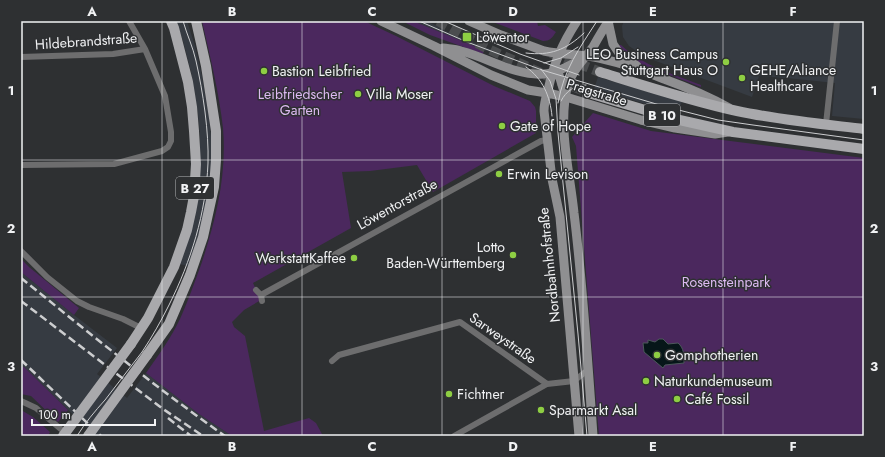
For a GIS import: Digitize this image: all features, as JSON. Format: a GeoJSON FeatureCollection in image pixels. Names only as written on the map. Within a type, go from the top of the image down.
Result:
{"type":"FeatureCollection","features":[{"type":"Feature","properties":{"kind":"main road","name":"B 27"},"geometry":{"type":"LineString","coordinates":[[63,436],[131,344],[148,318],[174,267],[192,212],[196,164],[192,107],[188,82],[171,21]]}},
{"type":"Feature","properties":{"kind":"main road","name":"B 27"},"geometry":{"type":"LineString","coordinates":[[88,436],[169,324],[190,275],[203,237],[214,187],[216,131],[206,66],[196,21]]}},
{"type":"Feature","properties":{"kind":"main road","name":"Pragstraße"},"geometry":{"type":"LineString","coordinates":[[381,21],[434,46],[473,67],[528,90],[547,92],[634,118],[675,128],[715,134],[733,132],[829,144],[864,152]]}},
{"type":"Feature","properties":{"kind":"main road","name":"Pragstraße"},"geometry":{"type":"LineString","coordinates":[[469,21],[544,51],[605,59],[644,71],[720,102],[737,111]]}},
{"type":"Feature","properties":{"kind":"main road"},"geometry":{"type":"LineString","coordinates":[[559,53],[577,21]]}},
{"type":"Feature","properties":{"kind":"main road"},"geometry":{"type":"LineString","coordinates":[[593,436],[589,369],[574,213],[565,145],[563,113],[572,73],[593,46],[609,21]]}},
{"type":"Feature","properties":{"kind":"main road"},"geometry":{"type":"LineString","coordinates":[[609,21],[613,44],[619,53],[644,71]]}},
{"type":"Feature","properties":{"kind":"main road"},"geometry":{"type":"LineString","coordinates":[[434,46],[462,51],[499,65],[535,74],[545,74],[577,62],[585,56]]}},
{"type":"Feature","properties":{"kind":"main road"},"geometry":{"type":"LineString","coordinates":[[544,51],[554,70],[559,75],[566,97]]}},
{"type":"Feature","properties":{"kind":"main road","name":"Nordbahnhofstraße"},"geometry":{"type":"LineString","coordinates":[[559,53],[544,102],[544,111],[552,179],[560,217],[579,436]]}},
{"type":"Feature","properties":{"kind":"main road","name":"Pragstraße"},"geometry":{"type":"LineString","coordinates":[[600,72],[682,97],[737,111],[770,117],[864,129]]}},
{"type":"Feature","properties":{"kind":"main road","name":"B 10"},"geometry":{"type":"LineString","coordinates":[[592,94],[674,119],[733,132]]}},
{"type":"Feature","properties":{"kind":"main road","name":"B 10"},"geometry":{"type":"LineString","coordinates":[[829,144],[864,149]]}},
{"type":"Feature","properties":{"kind":"street","name":"Hildebrandstraße"},"geometry":{"type":"LineString","coordinates":[[21,57],[113,54],[145,49],[129,21]]}},
{"type":"Feature","properties":{"kind":"street"},"geometry":{"type":"LineString","coordinates":[[826,124],[838,21]]}},
{"type":"Feature","properties":{"kind":"street"},"geometry":{"type":"LineString","coordinates":[[21,165],[114,164],[162,151],[168,147],[171,141],[171,132],[165,96],[145,49]]}},
{"type":"Feature","properties":{"kind":"street","name":"Löwentorstraße"},"geometry":{"type":"LineString","coordinates":[[256,290],[262,298],[541,141],[547,140]]}},
{"type":"Feature","properties":{"kind":"street"},"geometry":{"type":"LineString","coordinates":[[21,251],[47,277],[77,301],[89,307],[123,319],[141,328]]}},
{"type":"Feature","properties":{"kind":"street","name":"Sarweystraße"},"geometry":{"type":"LineString","coordinates":[[332,361],[339,355],[460,322],[547,384]]}},
{"type":"Feature","properties":{"kind":"street"},"geometry":{"type":"LineString","coordinates":[[454,436],[547,384],[574,381],[589,369]]}},
{"type":"Feature","properties":{"kind":"street"},"geometry":{"type":"LineString","coordinates":[[21,401],[36,408],[69,436]]}},
{"type":"Feature","properties":{"kind":"shaded area"},"geometry":{"type":"Polygon","coordinates":[[[176,21],[187,21],[195,46],[202,76],[212,145],[212,161],[206,209],[189,266],[179,264],[200,162],[200,136],[191,72],[176,21]]]}},
{"type":"Feature","properties":{"kind":"shaded area"},"geometry":{"type":"Polygon","coordinates":[[[413,21],[426,21],[444,29],[443,30],[492,50],[491,52],[484,50],[413,21]]]}},
{"type":"Feature","properties":{"kind":"shaded area"},"geometry":{"type":"Polygon","coordinates":[[[624,21],[864,21],[864,119],[832,116],[835,83],[759,76],[752,97],[656,61],[642,55],[629,46],[623,37],[622,26],[624,21]]]}},
{"type":"Feature","properties":{"kind":"shaded area"},"geometry":{"type":"Polygon","coordinates":[[[598,77],[682,102],[677,113],[594,89],[598,77]]]}},
{"type":"Feature","properties":{"kind":"shaded area"},"geometry":{"type":"Polygon","coordinates":[[[21,272],[117,348],[97,374],[127,398],[146,373],[199,414],[232,436],[95,436],[24,367],[21,367],[21,272]]]}},
{"type":"Feature","properties":{"kind":"shaded area"},"geometry":{"type":"Polygon","coordinates":[[[659,339],[663,339],[668,344],[678,343],[683,349],[684,363],[665,365],[663,368],[644,352],[643,343],[648,343],[648,340],[655,342],[659,339]]]}},
{"type":"Feature","properties":{"kind":"green space","name":"Leibfriedscher Garten"},"geometry":{"type":"Polygon","coordinates":[[[202,21],[364,21],[494,86],[530,101],[535,107],[536,133],[433,192],[417,165],[370,171],[342,172],[351,228],[253,283],[261,300],[244,310],[232,322],[234,327],[245,336],[264,431],[309,418],[316,423],[323,436],[232,436],[199,414],[146,373],[168,340],[183,312],[207,246],[216,213],[222,180],[224,145],[223,128],[217,88],[202,21]]]}},
{"type":"Feature","properties":{"kind":"green space"},"geometry":{"type":"Polygon","coordinates":[[[407,21],[413,21],[484,50],[483,54],[430,35],[406,23],[407,21]]]}},
{"type":"Feature","properties":{"kind":"green space"},"geometry":{"type":"Polygon","coordinates":[[[493,21],[537,21],[538,26],[545,25],[556,32],[551,39],[543,41],[493,21]]]}},
{"type":"Feature","properties":{"kind":"green space"},"geometry":{"type":"Polygon","coordinates":[[[618,45],[621,45],[639,59],[669,73],[701,85],[701,87],[643,65],[624,52],[618,45]]]}},
{"type":"Feature","properties":{"kind":"green space","name":"Rosensteinpark"},"geometry":{"type":"Polygon","coordinates":[[[593,113],[651,131],[864,158],[864,436],[599,436],[576,146],[572,137],[593,113]]]}},
{"type":"Feature","properties":{"kind":"green space"},"geometry":{"type":"Polygon","coordinates":[[[21,259],[79,308],[74,315],[21,272],[21,259]]]}},
{"type":"Feature","properties":{"kind":"green space"},"geometry":{"type":"Polygon","coordinates":[[[21,367],[24,367],[68,410],[58,422],[31,396],[21,394],[21,367]]]}},
{"type":"Feature","properties":{"kind":"green space"},"geometry":{"type":"Polygon","coordinates":[[[21,410],[33,417],[50,432],[48,436],[21,436],[21,410]]]}},
{"type":"Feature","properties":{"kind":"tunnel"},"geometry":{"type":"LineString","coordinates":[[438,21],[486,48],[554,79],[592,94]]}},
{"type":"Feature","properties":{"kind":"tunnel"},"geometry":{"type":"LineString","coordinates":[[551,53],[600,72]]}},
{"type":"Feature","properties":{"kind":"tram line"},"geometry":{"type":"LineString","coordinates":[[77,436],[83,426],[142,352],[153,335],[166,311],[184,271],[201,218],[207,182],[208,138],[199,73],[183,21]]}},
{"type":"Feature","properties":{"kind":"tram line"},"geometry":{"type":"LineString","coordinates":[[419,21],[467,42],[542,70],[663,106],[718,120],[864,140]]}},
{"type":"Feature","properties":{"kind":"tram line"},"geometry":{"type":"LineString","coordinates":[[444,21],[520,54],[579,75]]}},
{"type":"Feature","properties":{"kind":"tram line"},"geometry":{"type":"LineString","coordinates":[[558,103],[568,69],[578,50],[597,21]]}},
{"type":"Feature","properties":{"kind":"tram line"},"geometry":{"type":"LineString","coordinates":[[526,53],[543,54],[564,48],[584,33]]}},
{"type":"Feature","properties":{"kind":"tram line"},"geometry":{"type":"LineString","coordinates":[[544,63],[561,58],[578,47]]}},
{"type":"Feature","properties":{"kind":"tram line"},"geometry":{"type":"LineString","coordinates":[[526,67],[537,77],[545,88],[552,116]]}},
{"type":"Feature","properties":{"kind":"tram line"},"geometry":{"type":"LineString","coordinates":[[541,69],[550,81],[556,99],[587,436]]}},
{"type":"Feature","properties":{"kind":"tram line"},"geometry":{"type":"LineString","coordinates":[[561,101],[565,94],[571,89],[586,85]]}},
{"type":"Feature","properties":{"kind":"railway"},"geometry":{"type":"LineString","coordinates":[[21,278],[147,379],[225,436]]}},
{"type":"Feature","properties":{"kind":"railway"},"geometry":{"type":"LineString","coordinates":[[21,301],[163,409],[203,436]]}},
{"type":"Feature","properties":{"kind":"railway"},"geometry":{"type":"LineString","coordinates":[[21,360],[101,436]]}},
{"type":"Feature","properties":{"kind":"railway"},"geometry":{"type":"LineString","coordinates":[[168,418],[191,436]]}},
{"type":"Feature","properties":{"kind":"place","name":"Löwentor"},"geometry":{"type":"Point","coordinates":[467,37]}},
{"type":"Feature","properties":{"kind":"place","name":"LEO Business Campus Stuttgart Haus O"},"geometry":{"type":"Point","coordinates":[726,62]}},
{"type":"Feature","properties":{"kind":"place","name":"Bastion Leibfried"},"geometry":{"type":"Point","coordinates":[264,71]}},
{"type":"Feature","properties":{"kind":"place","name":"GEHE/Aliance Healthcare"},"geometry":{"type":"Point","coordinates":[742,78]}},
{"type":"Feature","properties":{"kind":"place","name":"Villa Moser"},"geometry":{"type":"Point","coordinates":[358,94]}},
{"type":"Feature","properties":{"kind":"place","name":"Gate of Hope"},"geometry":{"type":"Point","coordinates":[502,126]}},
{"type":"Feature","properties":{"kind":"place","name":"Erwin Levison"},"geometry":{"type":"Point","coordinates":[499,174]}},
{"type":"Feature","properties":{"kind":"place","name":"Lotto Baden-Württemberg"},"geometry":{"type":"Point","coordinates":[513,255]}},
{"type":"Feature","properties":{"kind":"place","name":"WerkstattKaffee"},"geometry":{"type":"Point","coordinates":[354,258]}},
{"type":"Feature","properties":{"kind":"place","name":"Gomphotherien"},"geometry":{"type":"Point","coordinates":[657,355]}},
{"type":"Feature","properties":{"kind":"place","name":"Naturkundemuseum"},"geometry":{"type":"Point","coordinates":[646,381]}},
{"type":"Feature","properties":{"kind":"place","name":"Fichtner"},"geometry":{"type":"Point","coordinates":[449,394]}},
{"type":"Feature","properties":{"kind":"place","name":"Café Fossil"},"geometry":{"type":"Point","coordinates":[677,399]}},
{"type":"Feature","properties":{"kind":"place","name":"Sparmarkt Asal"},"geometry":{"type":"Point","coordinates":[541,410]}}]}
